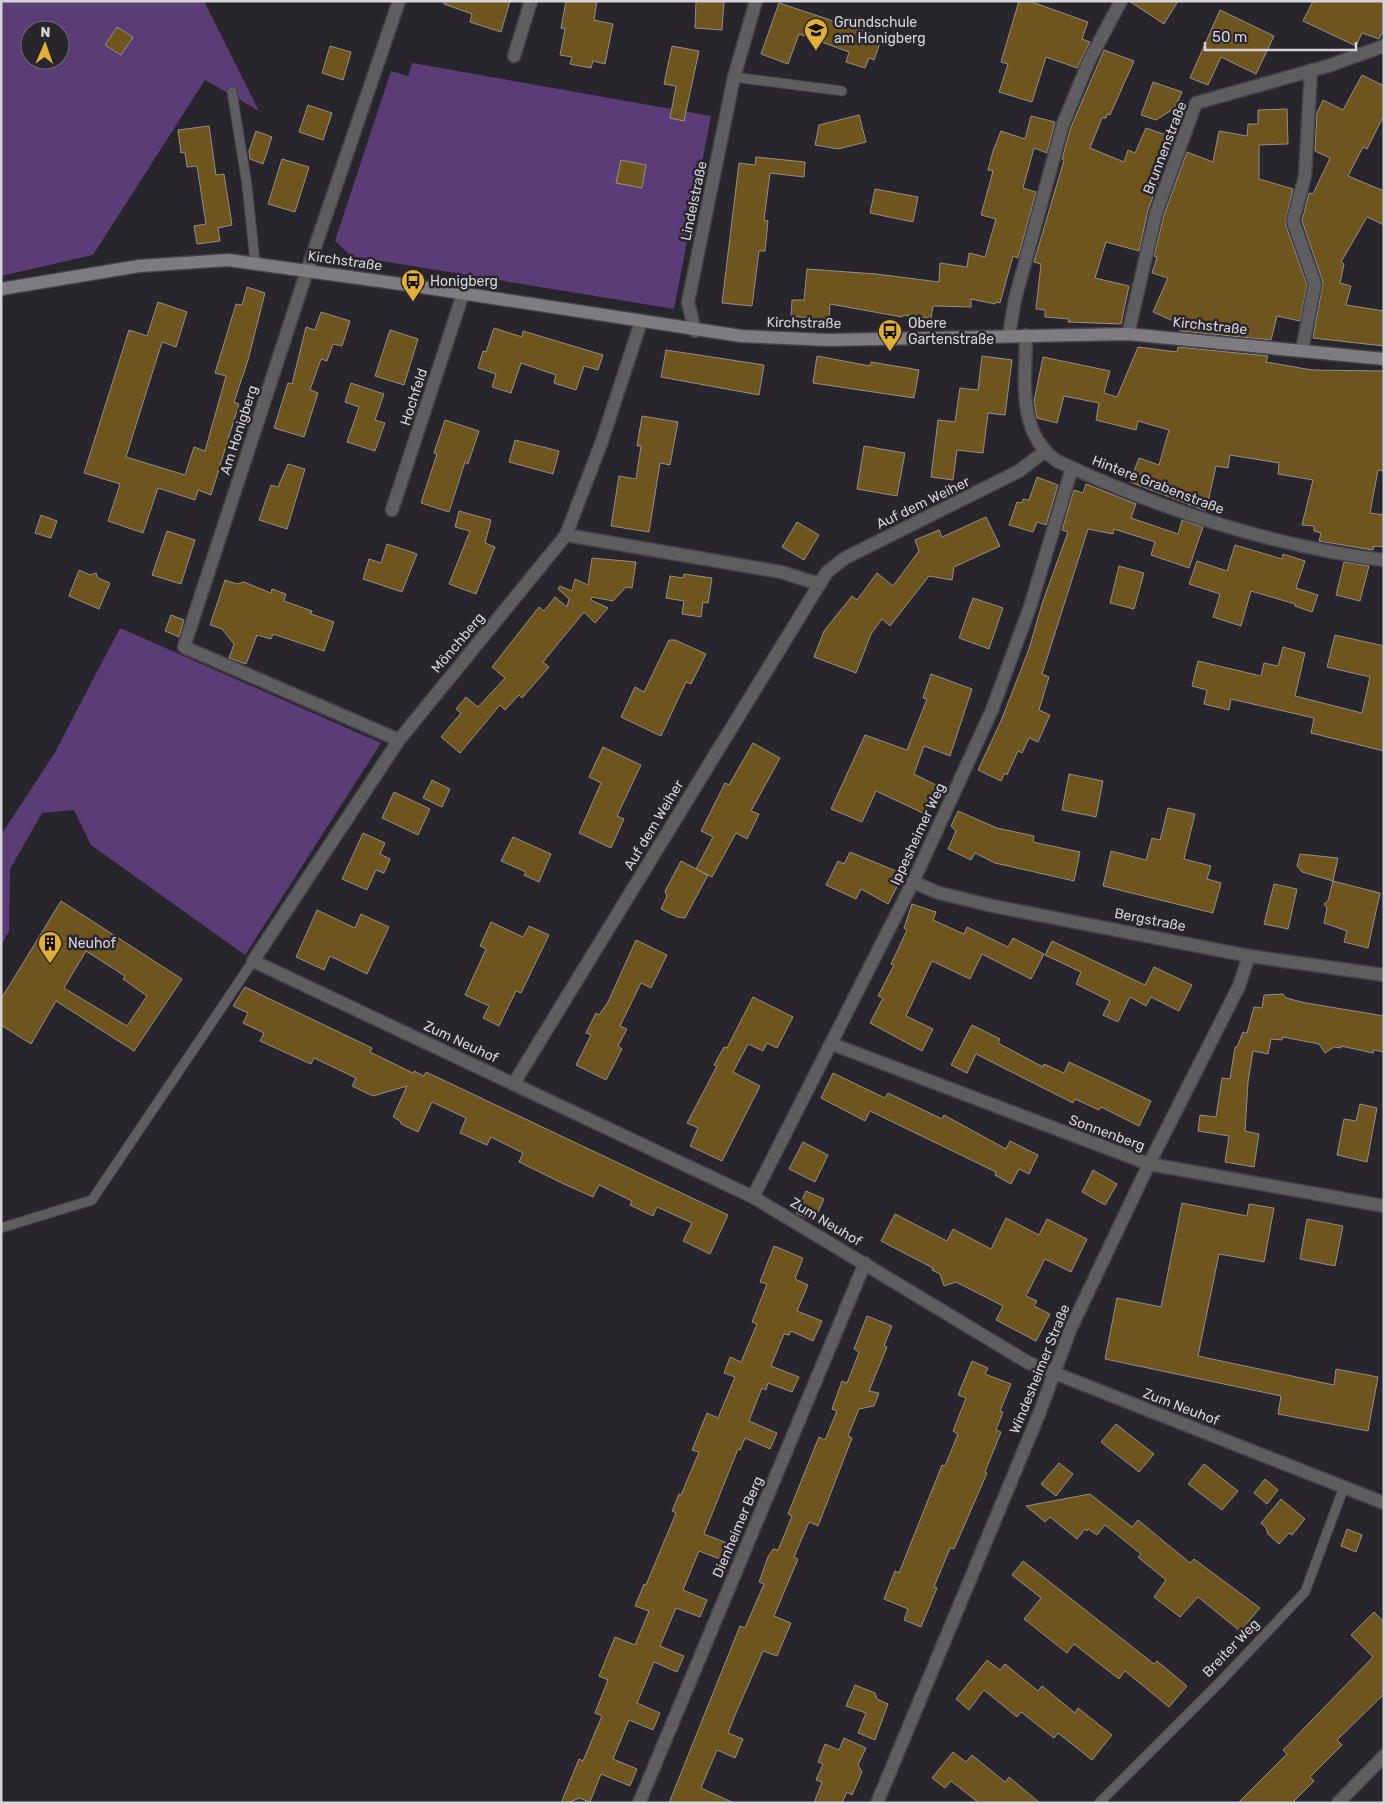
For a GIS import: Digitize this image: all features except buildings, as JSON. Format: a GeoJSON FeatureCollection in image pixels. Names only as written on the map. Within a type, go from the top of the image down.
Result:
{"type":"FeatureCollection","features":[{"type":"Feature","properties":{"kind":"street","name":"Am Honigberg"},"geometry":{"type":"LineString","coordinates":[[399,1],[307,271],[184,647],[399,740]]}},
{"type":"Feature","properties":{"kind":"street"},"geometry":{"type":"LineString","coordinates":[[514,56],[531,1]]}},
{"type":"Feature","properties":{"kind":"street","name":"Lindelstraße"},"geometry":{"type":"LineString","coordinates":[[695,331],[688,302],[734,77],[756,1]]}},
{"type":"Feature","properties":{"kind":"street"},"geometry":{"type":"LineString","coordinates":[[1009,335],[1015,299],[1063,124],[1088,61],[1121,1]]}},
{"type":"Feature","properties":{"kind":"street","name":"Brunnenstraße"},"geometry":{"type":"LineString","coordinates":[[1128,334],[1156,213],[1196,103],[1311,70],[1384,46]]}},
{"type":"Feature","properties":{"kind":"street"},"geometry":{"type":"LineString","coordinates":[[1302,350],[1315,284],[1293,221],[1304,176],[1311,70]]}},
{"type":"Feature","properties":{"kind":"street","name":"Kirchstraße"},"geometry":{"type":"LineString","coordinates":[[1,290],[139,266],[228,260],[255,262],[695,331],[795,340],[1128,334],[1384,358]]}},
{"type":"Feature","properties":{"kind":"street","name":"Hochfeld"},"geometry":{"type":"LineString","coordinates":[[392,510],[463,294]]}},
{"type":"Feature","properties":{"kind":"street","name":"Mönchberg"},"geometry":{"type":"LineString","coordinates":[[252,961],[399,740],[566,535],[602,441],[641,322]]}},
{"type":"Feature","properties":{"kind":"street","name":"Hintere Grabenstraße"},"geometry":{"type":"LineString","coordinates":[[1026,335],[1026,408],[1032,434],[1044,452],[1072,468],[1213,524],[1309,547],[1384,560]]}},
{"type":"Feature","properties":{"kind":"street","name":"Auf dem Weiher"},"geometry":{"type":"LineString","coordinates":[[514,1082],[827,572],[845,558],[1019,471],[1044,452]]}},
{"type":"Feature","properties":{"kind":"street","name":"Ippesheimer Weg"},"geometry":{"type":"LineString","coordinates":[[753,1197],[913,882],[992,710],[1015,650],[1072,468]]}},
{"type":"Feature","properties":{"kind":"street"},"geometry":{"type":"LineString","coordinates":[[566,535],[782,572],[819,584]]}},
{"type":"Feature","properties":{"kind":"street","name":"Bergstraße"},"geometry":{"type":"LineString","coordinates":[[913,882],[940,894],[993,906],[1249,956],[1384,975]]}},
{"type":"Feature","properties":{"kind":"street","name":"Windesheimer Straße"},"geometry":{"type":"LineString","coordinates":[[877,1803],[1039,1414],[1083,1302],[1149,1164],[1239,986],[1249,956]]}},
{"type":"Feature","properties":{"kind":"street","name":"Zum Neuhof"},"geometry":{"type":"LineString","coordinates":[[252,961],[514,1082],[753,1197],[1011,1353],[1054,1374],[1384,1503]]}},
{"type":"Feature","properties":{"kind":"street","name":"Sonnenberg"},"geometry":{"type":"LineString","coordinates":[[832,1044],[1149,1164],[1384,1206]]}},
{"type":"Feature","properties":{"kind":"street","name":"Dienheimer Berg"},"geometry":{"type":"LineString","coordinates":[[639,1803],[865,1263]]}},
{"type":"Feature","properties":{"kind":"street"},"geometry":{"type":"LineString","coordinates":[[1338,1803],[1384,1756]]}},
{"type":"Feature","properties":{"kind":"lane"},"geometry":{"type":"LineString","coordinates":[[734,77],[842,91]]}},
{"type":"Feature","properties":{"kind":"lane"},"geometry":{"type":"LineString","coordinates":[[232,92],[247,184],[255,262]]}},
{"type":"Feature","properties":{"kind":"lane"},"geometry":{"type":"LineString","coordinates":[[1,1228],[92,1200],[252,961]]}},
{"type":"Feature","properties":{"kind":"lane","name":"Breiter Weg"},"geometry":{"type":"LineString","coordinates":[[1099,1803],[1220,1682],[1305,1592],[1344,1487]]}},
{"type":"Feature","properties":{"kind":"shaded area"},"geometry":{"type":"Polygon","coordinates":[[[1,1],[204,1],[259,111],[205,80],[93,255],[1,276],[1,1]]]}},
{"type":"Feature","properties":{"kind":"shaded area"},"geometry":{"type":"Polygon","coordinates":[[[412,63],[711,116],[674,309],[351,256],[335,241],[391,71],[408,76],[412,63]]]}},
{"type":"Feature","properties":{"kind":"shaded area"},"geometry":{"type":"Polygon","coordinates":[[[120,628],[381,743],[245,955],[91,845],[74,810],[42,813],[10,869],[9,931],[1,946],[1,835],[54,754],[120,628]]]}},
{"type":"Feature","properties":{"kind":"place","name":"Grundschule am Honigberg"},"geometry":{"type":"Point","coordinates":[816,51]}},
{"type":"Feature","properties":{"kind":"place","name":"Honigberg"},"geometry":{"type":"Point","coordinates":[413,302]}},
{"type":"Feature","properties":{"kind":"place","name":"Obere Gartenstraße"},"geometry":{"type":"Point","coordinates":[890,352]}},
{"type":"Feature","properties":{"kind":"place","name":"Neuhof"},"geometry":{"type":"Point","coordinates":[50,964]}}]}
